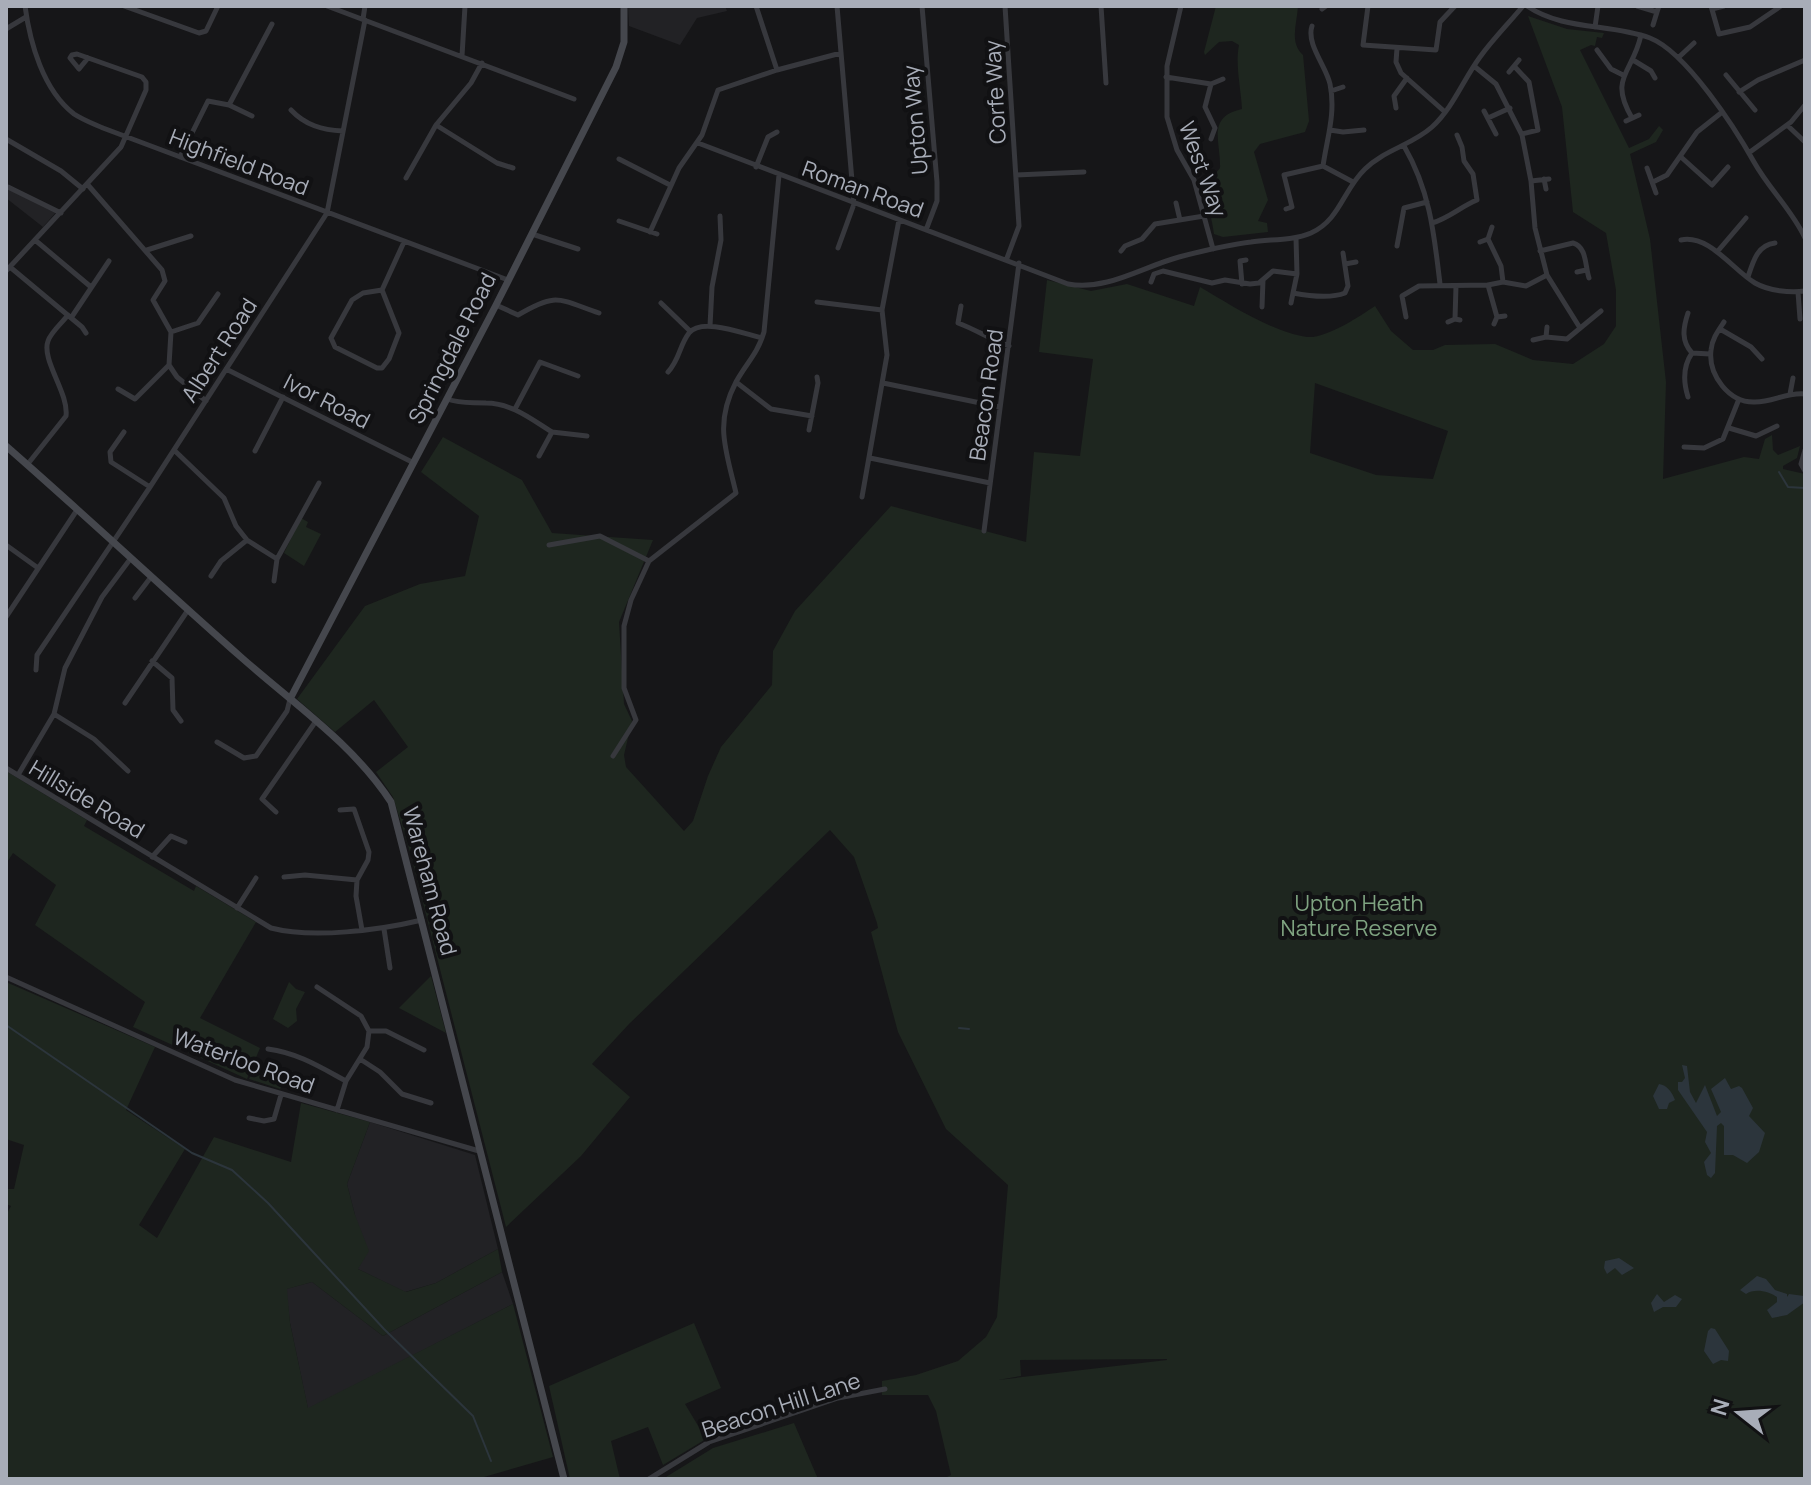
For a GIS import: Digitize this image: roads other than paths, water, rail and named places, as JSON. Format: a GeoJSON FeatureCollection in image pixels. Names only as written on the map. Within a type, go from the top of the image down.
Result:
{"type":"FeatureCollection","features":[{"type":"Feature","properties":{"kind":"street","name":"Highfield Road"},"geometry":{"type":"LineString","coordinates":[[25,6],[38,59],[59,98],[80,117],[508,280]]}},
{"type":"Feature","properties":{"kind":"street"},"geometry":{"type":"LineString","coordinates":[[124,6],[199,33],[206,31],[218,6]]}},
{"type":"Feature","properties":{"kind":"street"},"geometry":{"type":"LineString","coordinates":[[327,6],[574,99]]}},
{"type":"Feature","properties":{"kind":"street","name":"Albert Road"},"geometry":{"type":"LineString","coordinates":[[36,670],[37,655],[327,213],[365,6]]}},
{"type":"Feature","properties":{"kind":"street"},"geometry":{"type":"LineString","coordinates":[[462,56],[465,6]]}},
{"type":"Feature","properties":{"kind":"street","name":"Springdale Road"},"geometry":{"type":"LineString","coordinates":[[290,699],[496,305],[620,56],[624,6]]}},
{"type":"Feature","properties":{"kind":"street"},"geometry":{"type":"LineString","coordinates":[[756,6],[777,70]]}},
{"type":"Feature","properties":{"kind":"street"},"geometry":{"type":"LineString","coordinates":[[837,6],[854,204],[838,248]]}},
{"type":"Feature","properties":{"kind":"street","name":"Upton Way"},"geometry":{"type":"LineString","coordinates":[[922,6],[937,182],[937,201],[926,230]]}},
{"type":"Feature","properties":{"kind":"street","name":"Corfe Way"},"geometry":{"type":"LineString","coordinates":[[1005,6],[1019,226],[1007,258]]}},
{"type":"Feature","properties":{"kind":"street"},"geometry":{"type":"LineString","coordinates":[[1101,6],[1106,83]]}},
{"type":"Feature","properties":{"kind":"street","name":"West Way"},"geometry":{"type":"LineString","coordinates":[[1181,6],[1166,77],[1166,106],[1170,130],[1194,180],[1213,249]]}},
{"type":"Feature","properties":{"kind":"street"},"geometry":{"type":"LineString","coordinates":[[1363,45],[1368,6]]}},
{"type":"Feature","properties":{"kind":"street"},"geometry":{"type":"LineString","coordinates":[[1355,45],[1438,50],[1439,24],[1446,9],[1455,6]]}},
{"type":"Feature","properties":{"kind":"street"},"geometry":{"type":"LineString","coordinates":[[1595,27],[1598,6]]}},
{"type":"Feature","properties":{"kind":"street"},"geometry":{"type":"LineString","coordinates":[[1637,6],[1658,9],[1653,25]]}},
{"type":"Feature","properties":{"kind":"street"},"geometry":{"type":"LineString","coordinates":[[1724,6],[1712,8],[1716,35],[1759,23],[1781,6]]}},
{"type":"Feature","properties":{"kind":"street"},"geometry":{"type":"LineString","coordinates":[[1291,303],[1297,274],[1296,238],[1312,233],[1332,218],[1353,182],[1372,162],[1424,133],[1445,112],[1474,66],[1523,7],[1565,23],[1641,35],[1664,44],[1679,57],[1750,152],[1755,164],[1803,229],[1805,238]]}},
{"type":"Feature","properties":{"kind":"street"},"geometry":{"type":"LineString","coordinates":[[6,29],[26,17]]}},
{"type":"Feature","properties":{"kind":"street"},"geometry":{"type":"LineString","coordinates":[[229,105],[272,24]]}},
{"type":"Feature","properties":{"kind":"street"},"geometry":{"type":"LineString","coordinates":[[1301,31],[1311,29],[1331,91],[1330,130],[1323,166]]}},
{"type":"Feature","properties":{"kind":"street"},"geometry":{"type":"LineString","coordinates":[[1639,115],[1629,120],[1621,94],[1623,75],[1633,60],[1641,35]]}},
{"type":"Feature","properties":{"kind":"street"},"geometry":{"type":"LineString","coordinates":[[1679,57],[1694,43]]}},
{"type":"Feature","properties":{"kind":"street"},"geometry":{"type":"LineString","coordinates":[[1397,48],[1396,62],[1407,78],[1445,112]]}},
{"type":"Feature","properties":{"kind":"street"},"geometry":{"type":"LineString","coordinates":[[1597,50],[1604,55],[1611,69],[1623,75]]}},
{"type":"Feature","properties":{"kind":"street"},"geometry":{"type":"LineString","coordinates":[[619,221],[654,233],[670,185],[698,143],[718,90],[841,53]]}},
{"type":"Feature","properties":{"kind":"street"},"geometry":{"type":"LineString","coordinates":[[86,333],[8,269],[127,137],[146,90],[142,77],[88,58]]}},
{"type":"Feature","properties":{"kind":"street"},"geometry":{"type":"LineString","coordinates":[[1519,60],[1512,69],[1529,82],[1539,134],[1522,135]]}},
{"type":"Feature","properties":{"kind":"street"},"geometry":{"type":"LineString","coordinates":[[1633,60],[1651,71],[1655,78]]}},
{"type":"Feature","properties":{"kind":"street"},"geometry":{"type":"LineString","coordinates":[[1739,92],[1758,80],[1805,60]]}},
{"type":"Feature","properties":{"kind":"street"},"geometry":{"type":"LineString","coordinates":[[406,178],[436,125],[471,83],[482,63]]}},
{"type":"Feature","properties":{"kind":"street"},"geometry":{"type":"LineString","coordinates":[[1474,66],[1496,84],[1522,135],[1531,181],[1535,228],[1547,275],[1580,328]]}},
{"type":"Feature","properties":{"kind":"street"},"geometry":{"type":"LineString","coordinates":[[1651,71],[1658,67]]}},
{"type":"Feature","properties":{"kind":"street"},"geometry":{"type":"LineString","coordinates":[[1726,75],[1755,110]]}},
{"type":"Feature","properties":{"kind":"street"},"geometry":{"type":"LineString","coordinates":[[1166,77],[1211,84],[1223,79]]}},
{"type":"Feature","properties":{"kind":"street"},"geometry":{"type":"LineString","coordinates":[[1396,108],[1394,97],[1407,78]]}},
{"type":"Feature","properties":{"kind":"street"},"geometry":{"type":"LineString","coordinates":[[1211,84],[1205,104],[1215,128],[1211,139]]}},
{"type":"Feature","properties":{"kind":"street"},"geometry":{"type":"LineString","coordinates":[[1331,91],[1343,87]]}},
{"type":"Feature","properties":{"kind":"street"},"geometry":{"type":"LineString","coordinates":[[1386,96],[1394,97]]}},
{"type":"Feature","properties":{"kind":"street"},"geometry":{"type":"LineString","coordinates":[[180,157],[208,101],[229,105],[252,116]]}},
{"type":"Feature","properties":{"kind":"street"},"geometry":{"type":"LineString","coordinates":[[1750,152],[1787,125],[1805,105]]}},
{"type":"Feature","properties":{"kind":"street"},"geometry":{"type":"LineString","coordinates":[[1488,118],[1510,108]]}},
{"type":"Feature","properties":{"kind":"street"},"geometry":{"type":"LineString","coordinates":[[291,110],[307,123],[343,131]]}},
{"type":"Feature","properties":{"kind":"street"},"geometry":{"type":"LineString","coordinates":[[1484,111],[1496,134]]}},
{"type":"Feature","properties":{"kind":"street"},"geometry":{"type":"LineString","coordinates":[[1653,182],[1667,175],[1697,132],[1721,113]]}},
{"type":"Feature","properties":{"kind":"street"},"geometry":{"type":"LineString","coordinates":[[436,125],[497,163],[513,168]]}},
{"type":"Feature","properties":{"kind":"street"},"geometry":{"type":"LineString","coordinates":[[1787,125],[1805,142]]}},
{"type":"Feature","properties":{"kind":"street"},"geometry":{"type":"LineString","coordinates":[[1330,130],[1364,130]]}},
{"type":"Feature","properties":{"kind":"street"},"geometry":{"type":"LineString","coordinates":[[756,167],[768,137],[777,132]]}},
{"type":"Feature","properties":{"kind":"street"},"geometry":{"type":"LineString","coordinates":[[1432,223],[1446,219],[1461,207],[1480,201],[1457,135]]}},
{"type":"Feature","properties":{"kind":"street"},"geometry":{"type":"LineString","coordinates":[[6,139],[85,187],[147,250],[165,277],[153,300],[171,332],[169,365],[177,377],[206,401]]}},
{"type":"Feature","properties":{"kind":"street"},"geometry":{"type":"LineString","coordinates":[[1461,146],[1471,142]]}},
{"type":"Feature","properties":{"kind":"street","name":"Roman Road"},"geometry":{"type":"LineString","coordinates":[[698,143],[854,204],[1007,258],[1068,284],[1106,284],[1161,262],[1213,249],[1296,238]]}},
{"type":"Feature","properties":{"kind":"street"},"geometry":{"type":"LineString","coordinates":[[1404,146],[1424,186],[1440,284]]}},
{"type":"Feature","properties":{"kind":"street"},"geometry":{"type":"LineString","coordinates":[[1681,157],[1715,188],[1728,167]]}},
{"type":"Feature","properties":{"kind":"street"},"geometry":{"type":"LineString","coordinates":[[619,159],[670,185]]}},
{"type":"Feature","properties":{"kind":"street"},"geometry":{"type":"LineString","coordinates":[[1281,166],[1292,207]]}},
{"type":"Feature","properties":{"kind":"street"},"geometry":{"type":"LineString","coordinates":[[1284,175],[1323,166],[1353,182]]}},
{"type":"Feature","properties":{"kind":"street"},"geometry":{"type":"LineString","coordinates":[[1647,168],[1656,193]]}},
{"type":"Feature","properties":{"kind":"street","name":"Corfe Way"},"geometry":{"type":"LineString","coordinates":[[1016,175],[1084,172]]}},
{"type":"Feature","properties":{"kind":"street"},"geometry":{"type":"LineString","coordinates":[[613,756],[636,720],[624,688],[624,626],[631,600],[649,561],[736,493],[722,420],[736,382],[755,356],[762,338],[779,175]]}},
{"type":"Feature","properties":{"kind":"street"},"geometry":{"type":"LineString","coordinates":[[1531,181],[1546,179],[1546,189]]}},
{"type":"Feature","properties":{"kind":"street"},"geometry":{"type":"LineString","coordinates":[[8,187],[61,213]]}},
{"type":"Feature","properties":{"kind":"street"},"geometry":{"type":"LineString","coordinates":[[1397,246],[1401,235],[1402,205],[1427,202]]}},
{"type":"Feature","properties":{"kind":"street"},"geometry":{"type":"LineString","coordinates":[[1176,203],[1180,220]]}},
{"type":"Feature","properties":{"kind":"street"},"geometry":{"type":"LineString","coordinates":[[710,326],[712,287],[721,240],[720,216]]}},
{"type":"Feature","properties":{"kind":"street"},"geometry":{"type":"LineString","coordinates":[[1120,238],[1123,248],[1142,239],[1155,224],[1205,216]]}},
{"type":"Feature","properties":{"kind":"street"},"geometry":{"type":"LineString","coordinates":[[1717,252],[1746,218]]}},
{"type":"Feature","properties":{"kind":"street"},"geometry":{"type":"LineString","coordinates":[[862,497],[887,355],[882,310],[899,220]]}},
{"type":"Feature","properties":{"kind":"street"},"geometry":{"type":"LineString","coordinates":[[1492,227],[1488,239],[1501,266],[1503,282]]}},
{"type":"Feature","properties":{"kind":"street"},"geometry":{"type":"LineString","coordinates":[[532,234],[578,249]]}},
{"type":"Feature","properties":{"kind":"street"},"geometry":{"type":"LineString","coordinates":[[1401,235],[1409,235]]}},
{"type":"Feature","properties":{"kind":"street"},"geometry":{"type":"LineString","coordinates":[[147,250],[191,236]]}},
{"type":"Feature","properties":{"kind":"street"},"geometry":{"type":"LineString","coordinates":[[1685,237],[1717,252],[1766,287],[1802,292],[1800,319]]}},
{"type":"Feature","properties":{"kind":"street"},"geometry":{"type":"LineString","coordinates":[[1480,242],[1488,239]]}},
{"type":"Feature","properties":{"kind":"street"},"geometry":{"type":"LineString","coordinates":[[35,240],[91,287]]}},
{"type":"Feature","properties":{"kind":"street"},"geometry":{"type":"LineString","coordinates":[[382,290],[363,293],[352,300],[331,338],[335,347],[377,368],[382,368],[389,359],[399,333],[382,290],[404,242]]}},
{"type":"Feature","properties":{"kind":"street"},"geometry":{"type":"LineString","coordinates":[[1748,277],[1755,256],[1767,244],[1775,243]]}},
{"type":"Feature","properties":{"kind":"street"},"geometry":{"type":"LineString","coordinates":[[1540,251],[1578,244],[1582,247],[1589,278]]}},
{"type":"Feature","properties":{"kind":"street"},"geometry":{"type":"LineString","coordinates":[[1293,293],[1308,296],[1338,296],[1345,293],[1348,286],[1343,253]]}},
{"type":"Feature","properties":{"kind":"street"},"geometry":{"type":"LineString","coordinates":[[1242,284],[1240,261],[1246,260]]}},
{"type":"Feature","properties":{"kind":"street"},"geometry":{"type":"LineString","coordinates":[[27,465],[66,416],[65,399],[47,347],[50,337],[109,261]]}},
{"type":"Feature","properties":{"kind":"street"},"geometry":{"type":"LineString","coordinates":[[1345,264],[1356,262]]}},
{"type":"Feature","properties":{"kind":"street","name":"Beacon Road"},"geometry":{"type":"LineString","coordinates":[[984,531],[1019,263]]}},
{"type":"Feature","properties":{"kind":"street"},"geometry":{"type":"LineString","coordinates":[[1192,279],[1195,269]]}},
{"type":"Feature","properties":{"kind":"street"},"geometry":{"type":"LineString","coordinates":[[1577,272],[1586,270]]}},
{"type":"Feature","properties":{"kind":"street"},"geometry":{"type":"LineString","coordinates":[[1151,282],[1154,274],[1163,271],[1214,283],[1228,280],[1242,284],[1256,283],[1273,271],[1297,274]]}},
{"type":"Feature","properties":{"kind":"street"},"geometry":{"type":"LineString","coordinates":[[1406,317],[1399,295],[1419,286],[1503,282],[1526,286],[1547,275]]}},
{"type":"Feature","properties":{"kind":"street"},"geometry":{"type":"LineString","coordinates":[[1262,307],[1263,280]]}},
{"type":"Feature","properties":{"kind":"street"},"geometry":{"type":"LineString","coordinates":[[1488,285],[1495,321],[1505,316]]}},
{"type":"Feature","properties":{"kind":"street"},"geometry":{"type":"LineString","coordinates":[[1448,322],[1458,319],[1456,286]]}},
{"type":"Feature","properties":{"kind":"street"},"geometry":{"type":"LineString","coordinates":[[171,332],[198,323],[218,294]]}},
{"type":"Feature","properties":{"kind":"street"},"geometry":{"type":"LineString","coordinates":[[496,305],[518,315],[543,300],[553,299],[599,313]]}},
{"type":"Feature","properties":{"kind":"street"},"geometry":{"type":"LineString","coordinates":[[817,302],[882,310]]}},
{"type":"Feature","properties":{"kind":"street"},"geometry":{"type":"LineString","coordinates":[[661,303],[690,331]]}},
{"type":"Feature","properties":{"kind":"street"},"geometry":{"type":"LineString","coordinates":[[961,306],[958,323],[1009,346]]}},
{"type":"Feature","properties":{"kind":"street"},"geometry":{"type":"LineString","coordinates":[[1533,340],[1546,337],[1567,339],[1601,311]]}},
{"type":"Feature","properties":{"kind":"street"},"geometry":{"type":"LineString","coordinates":[[1688,313],[1684,341],[1692,353]]}},
{"type":"Feature","properties":{"kind":"street"},"geometry":{"type":"LineString","coordinates":[[1724,322],[1710,354],[1718,382],[1739,399],[1756,402],[1790,394],[1805,394]]}},
{"type":"Feature","properties":{"kind":"street"},"geometry":{"type":"LineString","coordinates":[[668,372],[677,363],[690,331],[701,326],[762,338]]}},
{"type":"Feature","properties":{"kind":"street"},"geometry":{"type":"LineString","coordinates":[[1546,337],[1547,327]]}},
{"type":"Feature","properties":{"kind":"street"},"geometry":{"type":"LineString","coordinates":[[1720,329],[1751,347],[1762,359]]}},
{"type":"Feature","properties":{"kind":"street"},"geometry":{"type":"LineString","coordinates":[[1692,353],[1710,354]]}},
{"type":"Feature","properties":{"kind":"street"},"geometry":{"type":"LineString","coordinates":[[1688,397],[1685,376],[1692,353]]}},
{"type":"Feature","properties":{"kind":"street"},"geometry":{"type":"LineString","coordinates":[[515,409],[540,362],[578,376]]}},
{"type":"Feature","properties":{"kind":"street"},"geometry":{"type":"LineString","coordinates":[[118,389],[135,399],[169,365]]}},
{"type":"Feature","properties":{"kind":"street","name":"Ivor Road"},"geometry":{"type":"LineString","coordinates":[[226,369],[414,463]]}},
{"type":"Feature","properties":{"kind":"street"},"geometry":{"type":"LineString","coordinates":[[809,430],[817,377]]}},
{"type":"Feature","properties":{"kind":"street"},"geometry":{"type":"LineString","coordinates":[[1790,394],[1793,378]]}},
{"type":"Feature","properties":{"kind":"street"},"geometry":{"type":"LineString","coordinates":[[736,382],[771,409],[812,416]]}},
{"type":"Feature","properties":{"kind":"street"},"geometry":{"type":"LineString","coordinates":[[883,383],[1000,407]]}},
{"type":"Feature","properties":{"kind":"street"},"geometry":{"type":"LineString","coordinates":[[255,451],[283,397]]}},
{"type":"Feature","properties":{"kind":"street"},"geometry":{"type":"LineString","coordinates":[[447,399],[463,405],[488,403],[515,409],[552,432],[587,436]]}},
{"type":"Feature","properties":{"kind":"street"},"geometry":{"type":"LineString","coordinates":[[1684,447],[1712,446],[1723,439],[1739,399]]}},
{"type":"Feature","properties":{"kind":"street"},"geometry":{"type":"LineString","coordinates":[[1729,428],[1756,436],[1777,426]]}},
{"type":"Feature","properties":{"kind":"street"},"geometry":{"type":"LineString","coordinates":[[124,432],[110,452],[111,462],[150,487]]}},
{"type":"Feature","properties":{"kind":"street"},"geometry":{"type":"LineString","coordinates":[[539,456],[552,432]]}},
{"type":"Feature","properties":{"kind":"street","name":"Wareham Road"},"geometry":{"type":"LineString","coordinates":[[6,446],[316,721],[371,773],[391,802],[564,1479]]}},
{"type":"Feature","properties":{"kind":"street"},"geometry":{"type":"LineString","coordinates":[[174,450],[224,498],[236,526],[247,540],[277,559]]}},
{"type":"Feature","properties":{"kind":"street"},"geometry":{"type":"LineString","coordinates":[[1803,467],[1805,450]]}},
{"type":"Feature","properties":{"kind":"street"},"geometry":{"type":"LineString","coordinates":[[870,458],[990,483]]}},
{"type":"Feature","properties":{"kind":"street"},"geometry":{"type":"LineString","coordinates":[[274,581],[277,559],[319,483]]}},
{"type":"Feature","properties":{"kind":"street"},"geometry":{"type":"LineString","coordinates":[[6,617],[78,509]]}},
{"type":"Feature","properties":{"kind":"street"},"geometry":{"type":"LineString","coordinates":[[549,545],[600,536],[649,561]]}},
{"type":"Feature","properties":{"kind":"street"},"geometry":{"type":"LineString","coordinates":[[211,576],[221,561],[247,540]]}},
{"type":"Feature","properties":{"kind":"street"},"geometry":{"type":"LineString","coordinates":[[6,545],[38,568]]}},
{"type":"Feature","properties":{"kind":"street"},"geometry":{"type":"LineString","coordinates":[[18,775],[54,714],[65,668],[102,597],[132,558]]}},
{"type":"Feature","properties":{"kind":"street"},"geometry":{"type":"LineString","coordinates":[[135,598],[151,577]]}},
{"type":"Feature","properties":{"kind":"street"},"geometry":{"type":"LineString","coordinates":[[125,699],[188,610]]}},
{"type":"Feature","properties":{"kind":"street"},"geometry":{"type":"LineString","coordinates":[[152,661],[172,678],[173,710],[181,721]]}},
{"type":"Feature","properties":{"kind":"street"},"geometry":{"type":"LineString","coordinates":[[217,742],[244,758],[256,756],[287,711],[290,699]]}},
{"type":"Feature","properties":{"kind":"street"},"geometry":{"type":"LineString","coordinates":[[54,714],[94,739],[128,771]]}},
{"type":"Feature","properties":{"kind":"street"},"geometry":{"type":"LineString","coordinates":[[276,812],[262,799],[316,721]]}},
{"type":"Feature","properties":{"kind":"street","name":"Hillside Road"},"geometry":{"type":"LineString","coordinates":[[6,768],[271,928],[288,932],[384,929],[422,920]]}},
{"type":"Feature","properties":{"kind":"street"},"geometry":{"type":"LineString","coordinates":[[340,810],[354,809],[369,852],[357,880],[356,896],[362,930]]}},
{"type":"Feature","properties":{"kind":"street","name":"Hillside Road"},"geometry":{"type":"LineString","coordinates":[[152,857],[171,836],[185,842]]}},
{"type":"Feature","properties":{"kind":"street"},"geometry":{"type":"LineString","coordinates":[[284,877],[305,875],[357,880]]}},
{"type":"Feature","properties":{"kind":"street"},"geometry":{"type":"LineString","coordinates":[[237,908],[256,878]]}},
{"type":"Feature","properties":{"kind":"street"},"geometry":{"type":"LineString","coordinates":[[384,929],[390,968]]}},
{"type":"Feature","properties":{"kind":"street","name":"Waterloo Road"},"geometry":{"type":"LineString","coordinates":[[6,977],[191,1062],[281,1095],[479,1151]]}},
{"type":"Feature","properties":{"kind":"street"},"geometry":{"type":"LineString","coordinates":[[317,987],[361,1016],[369,1031],[367,1047],[346,1081],[337,1110]]}},
{"type":"Feature","properties":{"kind":"street"},"geometry":{"type":"LineString","coordinates":[[369,1031],[386,1031],[424,1050]]}},
{"type":"Feature","properties":{"kind":"street"},"geometry":{"type":"LineString","coordinates":[[268,1049],[289,1052],[314,1062],[346,1081]]}},
{"type":"Feature","properties":{"kind":"street"},"geometry":{"type":"LineString","coordinates":[[360,1059],[380,1072],[402,1094],[431,1103]]}},
{"type":"Feature","properties":{"kind":"street"},"geometry":{"type":"LineString","coordinates":[[249,1118],[274,1119],[281,1095]]}},
{"type":"Feature","properties":{"kind":"street","name":"Beacon Hill Lane"},"geometry":{"type":"LineString","coordinates":[[649,1479],[709,1442],[838,1398],[885,1389]]}},
{"type":"Feature","properties":{"kind":"waterway"},"geometry":{"type":"LineString","coordinates":[[1779,472],[1788,487],[1805,488]]}},
{"type":"Feature","properties":{"kind":"waterway"},"geometry":{"type":"LineString","coordinates":[[6,1025],[192,1153],[232,1170],[268,1203],[384,1329],[473,1416],[491,1461]]}},
{"type":"Feature","properties":{"kind":"waterway"},"geometry":{"type":"LineString","coordinates":[[959,1028],[969,1029]]}},
{"type":"Feature","properties":{"kind":"park label","name":"Upton Heath Nature Reserve"},"geometry":{"type":"Point","coordinates":[1359,916]}}]}
